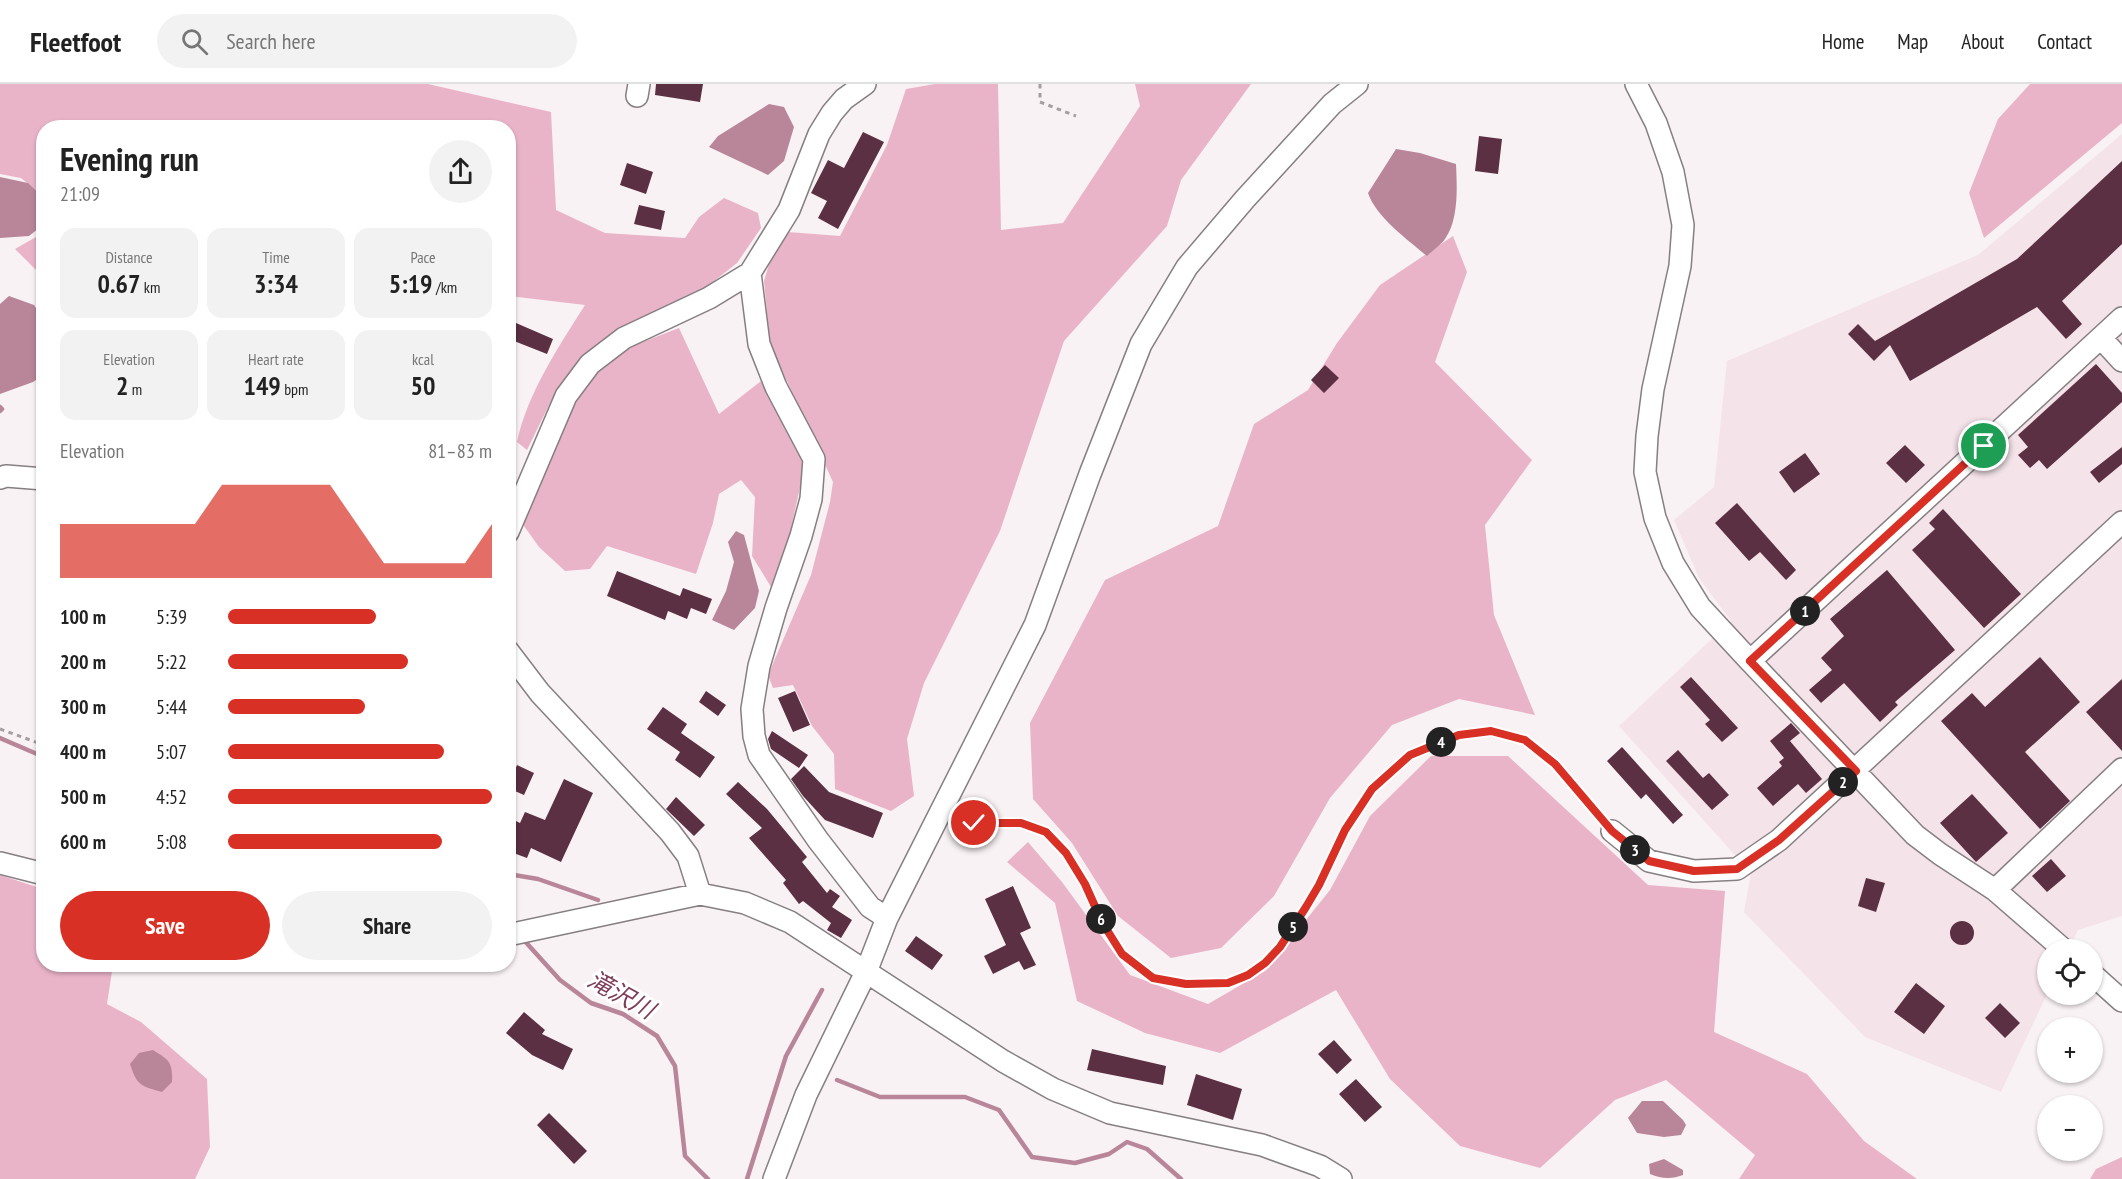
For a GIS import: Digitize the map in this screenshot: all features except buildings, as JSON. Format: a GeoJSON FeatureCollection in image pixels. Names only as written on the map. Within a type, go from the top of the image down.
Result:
{"type":"FeatureCollection","features":[{"type":"Feature","properties":{"kind":"street"},"geometry":{"type":"LineString","coordinates":[[516,513],[566,396],[590,364],[624,338],[709,298],[750,273],[789,210],[819,134],[831,114],[844,99],[865,84]]}},
{"type":"Feature","properties":{"kind":"street"},"geometry":{"type":"LineString","coordinates":[[774,1179],[806,1095],[866,972],[887,918],[1035,625],[1090,474],[1141,344],[1187,267],[1245,199],[1332,104],[1357,84]]}},
{"type":"Feature","properties":{"kind":"street"},"geometry":{"type":"LineString","coordinates":[[1636,84],[1656,123],[1673,172],[1683,225],[1680,266],[1653,389],[1645,472],[1655,518],[1673,562],[1700,607],[1915,835],[1995,890],[2051,939]]}},
{"type":"Feature","properties":{"kind":"street"},"geometry":{"type":"LineString","coordinates":[[750,273],[759,344],[776,387],[814,459],[811,499],[759,666],[752,709],[754,736],[759,755],[818,840],[870,907],[887,918]]}},
{"type":"Feature","properties":{"kind":"street"},"geometry":{"type":"LineString","coordinates":[[1750,661],[2122,318]]}},
{"type":"Feature","properties":{"kind":"street"},"geometry":{"type":"LineString","coordinates":[[2101,338],[2122,361]]}},
{"type":"Feature","properties":{"kind":"street"},"geometry":{"type":"LineString","coordinates":[[0,477],[36,478]]}},
{"type":"Feature","properties":{"kind":"street"},"geometry":{"type":"LineString","coordinates":[[1612,831],[1649,861],[1694,871],[1737,869],[1779,840],[1856,771],[2122,522]]}},
{"type":"Feature","properties":{"kind":"street"},"geometry":{"type":"LineString","coordinates":[[516,662],[540,693],[670,832],[688,856],[700,894]]}},
{"type":"Feature","properties":{"kind":"street"},"geometry":{"type":"LineString","coordinates":[[1995,890],[2122,769]]}},
{"type":"Feature","properties":{"kind":"street"},"geometry":{"type":"LineString","coordinates":[[0,863],[36,872]]}},
{"type":"Feature","properties":{"kind":"street"},"geometry":{"type":"LineString","coordinates":[[516,933],[700,894],[745,903],[790,922],[1003,1061],[1053,1089],[1110,1113],[1262,1145],[1320,1166],[1341,1179]]}},
{"type":"Feature","properties":{"kind":"street"},"geometry":{"type":"LineString","coordinates":[[2103,984],[2122,1001]]}},
{"type":"Feature","properties":{"kind":"path"},"geometry":{"type":"LineString","coordinates":[[1040,84],[1040,102],[1076,116]]}},
{"type":"Feature","properties":{"kind":"path"},"geometry":{"type":"LineString","coordinates":[[0,729],[36,742]]}},
{"type":"Feature","properties":{"kind":"path"},"geometry":{"type":"LineString","coordinates":[[974,823],[1021,823],[1046,832],[1066,853],[1085,884],[1102,922],[1122,954],[1153,978],[1186,984],[1228,983],[1248,975],[1265,963],[1280,947],[1306,907],[1345,830],[1372,789],[1410,755],[1459,735],[1491,731],[1525,740],[1555,764],[1612,831]]}},
{"type":"Feature","properties":{"kind":"shaded area"},"geometry":{"type":"Polygon","coordinates":[[[0,84],[428,84],[551,112],[556,210],[605,233],[685,238],[699,217],[724,198],[758,213],[761,228],[737,263],[704,289],[598,347],[571,372],[552,399],[527,450],[517,442],[528,406],[545,371],[585,305],[516,297],[516,120],[36,120],[36,190],[21,178],[0,174],[0,84]]]}},
{"type":"Feature","properties":{"kind":"shaded area"},"geometry":{"type":"Polygon","coordinates":[[[935,84],[998,84],[1001,230],[1063,223],[1140,106],[1135,84],[1251,84],[1181,180],[1167,226],[1064,341],[1000,531],[924,683],[907,739],[914,796],[891,811],[835,789],[834,754],[812,726],[793,685],[773,688],[768,675],[811,575],[833,482],[770,344],[764,281],[774,248],[788,232],[840,236],[887,145],[906,89],[935,84]]]}},
{"type":"Feature","properties":{"kind":"shaded area"},"geometry":{"type":"Polygon","coordinates":[[[2030,84],[2122,84],[2122,123],[1984,238],[1969,193],[1998,119],[2030,84]]]}},
{"type":"Feature","properties":{"kind":"shaded area"},"geometry":{"type":"Polygon","coordinates":[[[769,104],[784,107],[794,127],[784,161],[768,175],[709,147],[718,136],[769,104]]]}},
{"type":"Feature","properties":{"kind":"shaded area"},"geometry":{"type":"Polygon","coordinates":[[[2122,134],[2122,916],[2078,930],[2074,939],[2037,939],[2037,1005],[2042,1005],[2001,1092],[1865,1037],[1744,912],[1751,873],[1619,726],[1731,621],[1699,578],[1674,520],[1714,487],[1727,361],[1978,255],[2122,134]]]}},
{"type":"Feature","properties":{"kind":"shaded area"},"geometry":{"type":"Polygon","coordinates":[[[1396,149],[1420,153],[1456,164],[1456,203],[1453,222],[1443,241],[1427,256],[1385,219],[1368,193],[1396,149]]]}},
{"type":"Feature","properties":{"kind":"shaded area"},"geometry":{"type":"Polygon","coordinates":[[[0,177],[28,183],[36,190],[36,230],[29,236],[0,238],[0,177]]]}},
{"type":"Feature","properties":{"kind":"shaded area"},"geometry":{"type":"Polygon","coordinates":[[[1453,236],[1467,272],[1435,362],[1532,460],[1485,525],[1494,615],[1535,715],[1459,699],[1392,725],[1330,798],[1274,896],[1221,948],[1171,958],[1118,916],[1072,843],[1033,799],[1030,723],[1105,580],[1218,526],[1254,424],[1308,390],[1337,343],[1380,285],[1453,236]]]}},
{"type":"Feature","properties":{"kind":"shaded area"},"geometry":{"type":"Polygon","coordinates":[[[36,237],[36,270],[15,249],[36,237]]]}},
{"type":"Feature","properties":{"kind":"shaded area"},"geometry":{"type":"Polygon","coordinates":[[[9,296],[34,305],[36,308],[36,380],[0,394],[0,304],[9,296]]]}},
{"type":"Feature","properties":{"kind":"shaded area"},"geometry":{"type":"Polygon","coordinates":[[[679,328],[719,414],[761,381],[797,441],[805,465],[789,537],[771,587],[752,556],[755,497],[741,480],[719,494],[713,523],[696,574],[607,546],[590,569],[565,571],[539,547],[519,519],[554,442],[592,372],[635,345],[679,328]]]}},
{"type":"Feature","properties":{"kind":"shaded area"},"geometry":{"type":"Polygon","coordinates":[[[736,531],[744,535],[759,591],[755,608],[734,630],[712,620],[726,591],[734,562],[728,542],[736,531]]]}},
{"type":"Feature","properties":{"kind":"shaded area"},"geometry":{"type":"Polygon","coordinates":[[[1431,756],[1508,756],[1648,885],[1725,891],[1714,1032],[1807,1074],[1864,1141],[1917,1179],[1739,1179],[1755,1155],[1666,1080],[1615,1100],[1540,1168],[1460,1146],[1390,1079],[1336,990],[1220,1053],[1145,1033],[1077,1001],[1055,903],[1007,862],[1028,842],[1062,882],[1130,975],[1208,1004],[1265,971],[1330,890],[1370,816],[1431,756]]]}},
{"type":"Feature","properties":{"kind":"shaded area"},"geometry":{"type":"Polygon","coordinates":[[[0,875],[36,887],[36,972],[112,972],[107,1004],[141,1022],[207,1079],[210,1147],[195,1179],[0,1179],[0,875]]]}},
{"type":"Feature","properties":{"kind":"shaded area"},"geometry":{"type":"Polygon","coordinates":[[[153,1050],[169,1062],[172,1070],[172,1082],[162,1092],[141,1084],[135,1077],[130,1064],[139,1053],[153,1050]]]}},
{"type":"Feature","properties":{"kind":"shaded area"},"geometry":{"type":"Polygon","coordinates":[[[1642,1101],[1663,1101],[1686,1125],[1681,1135],[1664,1137],[1637,1133],[1628,1118],[1642,1101]]]}},
{"type":"Feature","properties":{"kind":"shaded area"},"geometry":{"type":"Polygon","coordinates":[[[2122,1157],[2122,1179],[2090,1179],[2096,1169],[2122,1157]]]}},
{"type":"Feature","properties":{"kind":"shaded area"},"geometry":{"type":"Polygon","coordinates":[[[1664,1159],[1683,1170],[1683,1175],[1667,1178],[1650,1174],[1649,1164],[1664,1159]]]}},
{"type":"Feature","properties":{"kind":"waterway"},"geometry":{"type":"LineString","coordinates":[[0,407],[2,409],[0,411]]}},
{"type":"Feature","properties":{"kind":"waterway","name":"滝沢川"},"geometry":{"type":"LineString","coordinates":[[0,738],[36,754]]}},
{"type":"Feature","properties":{"kind":"waterway"},"geometry":{"type":"LineString","coordinates":[[516,875],[538,879],[598,900]]}},
{"type":"Feature","properties":{"kind":"waterway","name":"滝沢川"},"geometry":{"type":"LineString","coordinates":[[522,938],[560,980],[591,1003],[623,1014],[657,1036],[675,1066],[685,1156],[708,1179]]}},
{"type":"Feature","properties":{"kind":"waterway"},"geometry":{"type":"LineString","coordinates":[[747,1179],[786,1056],[822,990]]}},
{"type":"Feature","properties":{"kind":"waterway"},"geometry":{"type":"LineString","coordinates":[[837,1080],[880,1097],[965,1097],[999,1110],[1032,1157],[1075,1163],[1109,1154],[1127,1142],[1147,1149],[1181,1179]]}},
{"type":"Feature","properties":{"kind":"route"},"geometry":{"type":"LineString","coordinates":[[974,823],[1021,823],[1046,832],[1066,853],[1085,884],[1102,922],[1122,954],[1153,978],[1186,984],[1228,983],[1248,975],[1265,963],[1280,947],[1306,907],[1345,830],[1372,789],[1410,755],[1459,735],[1491,731],[1525,740],[1555,764],[1612,831],[1649,861],[1694,871],[1737,869],[1779,840],[1856,771],[1750,661],[1984,446]]}}]}
